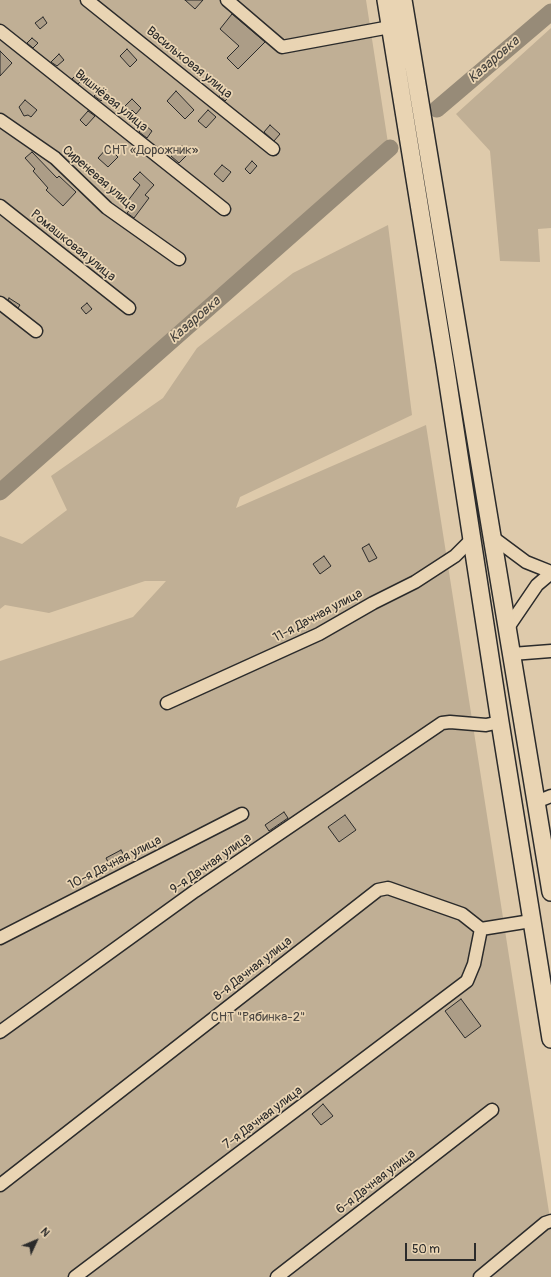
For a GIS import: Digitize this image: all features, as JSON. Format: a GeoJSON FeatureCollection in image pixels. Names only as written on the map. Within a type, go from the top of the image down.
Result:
{"type":"FeatureCollection","features":[{"type":"Feature","properties":{"kind":"highway"},"geometry":{"type":"LineString","coordinates":[[386,0],[473,538],[500,722],[551,1039]]}},
{"type":"Feature","properties":{"kind":"highway"},"geometry":{"type":"LineString","coordinates":[[403,0],[507,629],[544,799],[551,892]]}},
{"type":"Feature","properties":{"kind":"highway"},"geometry":{"type":"LineString","coordinates":[[528,900],[551,896]]}},
{"type":"Feature","properties":{"kind":"street","name":"Васильковая улица"},"geometry":{"type":"LineString","coordinates":[[87,0],[273,149]]}},
{"type":"Feature","properties":{"kind":"street"},"geometry":{"type":"LineString","coordinates":[[227,0],[282,48],[390,27]]}},
{"type":"Feature","properties":{"kind":"street","name":"Вишнёвая улица"},"geometry":{"type":"LineString","coordinates":[[0,31],[224,209]]}},
{"type":"Feature","properties":{"kind":"street","name":"Сиреневая улица"},"geometry":{"type":"LineString","coordinates":[[0,120],[55,158],[107,208],[179,259]]}},
{"type":"Feature","properties":{"kind":"street","name":"Ромашковая улица"},"geometry":{"type":"LineString","coordinates":[[0,206],[129,308]]}},
{"type":"Feature","properties":{"kind":"street"},"geometry":{"type":"LineString","coordinates":[[0,303],[36,331]]}},
{"type":"Feature","properties":{"kind":"street"},"geometry":{"type":"LineString","coordinates":[[491,536],[526,562],[551,572],[537,584],[507,629]]}},
{"type":"Feature","properties":{"kind":"street","name":"11-я Дачная улица"},"geometry":{"type":"LineString","coordinates":[[167,703],[319,634],[373,603],[415,582],[456,556],[473,538]]}},
{"type":"Feature","properties":{"kind":"street"},"geometry":{"type":"LineString","coordinates":[[512,654],[551,651]]}},
{"type":"Feature","properties":{"kind":"street","name":"9-я Дачная улица"},"geometry":{"type":"LineString","coordinates":[[0,1032],[195,891],[442,724],[450,722],[486,725],[500,722]]}},
{"type":"Feature","properties":{"kind":"street","name":"10-я Дачная улица"},"geometry":{"type":"LineString","coordinates":[[0,938],[242,814]]}},
{"type":"Feature","properties":{"kind":"street","name":"8-я Дачная улица"},"geometry":{"type":"LineString","coordinates":[[0,1185],[378,890],[388,888],[462,914],[481,929]]}},
{"type":"Feature","properties":{"kind":"street"},"geometry":{"type":"LineString","coordinates":[[481,929],[531,921]]}},
{"type":"Feature","properties":{"kind":"street","name":"7-я Дачная улица"},"geometry":{"type":"LineString","coordinates":[[75,1277],[467,981],[474,964],[481,929]]}},
{"type":"Feature","properties":{"kind":"street","name":"6-я Дачная улица"},"geometry":{"type":"LineString","coordinates":[[277,1277],[492,1110]]}},
{"type":"Feature","properties":{"kind":"street"},"geometry":{"type":"LineString","coordinates":[[480,1277],[548,1222]]}},
{"type":"Feature","properties":{"kind":"green space","name":"СНТ «Дорожник»"},"geometry":{"type":"Polygon","coordinates":[[[0,0],[366,0],[388,143],[0,488],[0,0]]]}},
{"type":"Feature","properties":{"kind":"green space"},"geometry":{"type":"Polygon","coordinates":[[[551,28],[551,228],[538,229],[540,262],[500,261],[490,151],[456,114],[551,28]]]}},
{"type":"Feature","properties":{"kind":"green space","name":"СНТ \"Рябинка-2\""},"geometry":{"type":"Polygon","coordinates":[[[388,225],[412,415],[240,497],[236,508],[426,425],[551,1225],[551,1277],[0,1277],[0,661],[133,617],[166,581],[145,581],[49,613],[5,605],[0,609],[0,536],[22,544],[67,510],[51,476],[163,398],[197,348],[293,273],[388,225]]]}},
{"type":"Feature","properties":{"kind":"building"},"geometry":{"type":"Polygon","coordinates":[[[185,0],[203,0],[195,9],[185,0]]]}},
{"type":"Feature","properties":{"kind":"building"},"geometry":{"type":"Polygon","coordinates":[[[232,14],[265,42],[238,69],[227,58],[239,46],[220,29],[232,14]]]}},
{"type":"Feature","properties":{"kind":"building"},"geometry":{"type":"Polygon","coordinates":[[[43,17],[47,23],[40,29],[35,23],[43,17]]]}},
{"type":"Feature","properties":{"kind":"building"},"geometry":{"type":"Polygon","coordinates":[[[32,38],[38,43],[33,48],[27,43],[32,38]]]}},
{"type":"Feature","properties":{"kind":"building"},"geometry":{"type":"Polygon","coordinates":[[[127,49],[137,60],[130,67],[120,56],[127,49]]]}},
{"type":"Feature","properties":{"kind":"building"},"geometry":{"type":"Polygon","coordinates":[[[0,51],[12,63],[0,76],[0,51]]]}},
{"type":"Feature","properties":{"kind":"building"},"geometry":{"type":"Polygon","coordinates":[[[59,54],[64,60],[57,66],[51,62],[59,54]]]}},
{"type":"Feature","properties":{"kind":"building"},"geometry":{"type":"Polygon","coordinates":[[[78,73],[83,79],[78,84],[72,79],[78,73]]]}},
{"type":"Feature","properties":{"kind":"building"},"geometry":{"type":"Polygon","coordinates":[[[176,91],[194,110],[185,119],[167,101],[176,91]]]}},
{"type":"Feature","properties":{"kind":"building"},"geometry":{"type":"Polygon","coordinates":[[[225,91],[230,96],[225,101],[219,96],[225,91]]]}},
{"type":"Feature","properties":{"kind":"building"},"geometry":{"type":"Polygon","coordinates":[[[98,92],[104,98],[101,101],[94,96],[98,92]]]}},
{"type":"Feature","properties":{"kind":"building"},"geometry":{"type":"Polygon","coordinates":[[[132,99],[141,108],[136,114],[132,110],[130,112],[124,107],[132,99]]]}},
{"type":"Feature","properties":{"kind":"building"},"geometry":{"type":"Polygon","coordinates":[[[25,100],[37,110],[31,117],[28,115],[24,116],[19,107],[25,100]]]}},
{"type":"Feature","properties":{"kind":"building"},"geometry":{"type":"Polygon","coordinates":[[[208,110],[216,117],[206,128],[198,121],[208,110]]]}},
{"type":"Feature","properties":{"kind":"building"},"geometry":{"type":"Polygon","coordinates":[[[88,111],[95,116],[86,126],[80,120],[88,111]]]}},
{"type":"Feature","properties":{"kind":"building"},"geometry":{"type":"Polygon","coordinates":[[[145,125],[152,131],[147,138],[139,132],[145,125]]]}},
{"type":"Feature","properties":{"kind":"building"},"geometry":{"type":"Polygon","coordinates":[[[270,125],[280,134],[274,141],[264,132],[270,125]]]}},
{"type":"Feature","properties":{"kind":"building"},"geometry":{"type":"Polygon","coordinates":[[[182,146],[189,153],[179,163],[171,156],[182,146]]]}},
{"type":"Feature","properties":{"kind":"building"},"geometry":{"type":"Polygon","coordinates":[[[108,147],[118,157],[108,167],[98,158],[108,147]]]}},
{"type":"Feature","properties":{"kind":"building"},"geometry":{"type":"Polygon","coordinates":[[[32,152],[57,178],[59,176],[76,192],[63,206],[46,190],[48,188],[33,171],[35,169],[25,158],[32,152]]]}},
{"type":"Feature","properties":{"kind":"building"},"geometry":{"type":"Polygon","coordinates":[[[252,161],[257,166],[250,174],[245,169],[252,161]]]}},
{"type":"Feature","properties":{"kind":"building"},"geometry":{"type":"Polygon","coordinates":[[[222,165],[231,172],[223,182],[214,174],[222,165]]]}},
{"type":"Feature","properties":{"kind":"building"},"geometry":{"type":"Polygon","coordinates":[[[140,172],[154,185],[145,195],[149,198],[134,218],[127,213],[133,206],[127,202],[140,185],[133,179],[140,172]]]}},
{"type":"Feature","properties":{"kind":"building"},"geometry":{"type":"Polygon","coordinates":[[[9,298],[20,305],[18,308],[8,300],[9,298]]]}},
{"type":"Feature","properties":{"kind":"building"},"geometry":{"type":"Polygon","coordinates":[[[87,303],[92,309],[86,314],[81,308],[87,303]]]}},
{"type":"Feature","properties":{"kind":"building"},"geometry":{"type":"Polygon","coordinates":[[[369,544],[377,558],[369,562],[362,548],[369,544]]]}},
{"type":"Feature","properties":{"kind":"building"},"geometry":{"type":"Polygon","coordinates":[[[324,556],[331,566],[320,574],[313,564],[324,556]]]}},
{"type":"Feature","properties":{"kind":"building"},"geometry":{"type":"Polygon","coordinates":[[[284,812],[288,818],[269,831],[265,825],[284,812]]]}},
{"type":"Feature","properties":{"kind":"building"},"geometry":{"type":"Polygon","coordinates":[[[345,815],[356,830],[339,842],[328,827],[345,815]]]}},
{"type":"Feature","properties":{"kind":"building"},"geometry":{"type":"Polygon","coordinates":[[[121,850],[125,857],[110,866],[106,858],[121,850]]]}},
{"type":"Feature","properties":{"kind":"building"},"geometry":{"type":"Polygon","coordinates":[[[461,999],[481,1026],[465,1038],[445,1011],[461,999]]]}},
{"type":"Feature","properties":{"kind":"building"},"geometry":{"type":"Polygon","coordinates":[[[323,1104],[333,1116],[321,1125],[312,1114],[323,1104]]]}},
{"type":"Feature","properties":{"kind":"waterway","name":"Казаровка"},"geometry":{"type":"LineString","coordinates":[[437,109],[551,12]]}},
{"type":"Feature","properties":{"kind":"waterway","name":"Казаровка"},"geometry":{"type":"LineString","coordinates":[[0,492],[390,148]]}}]}
